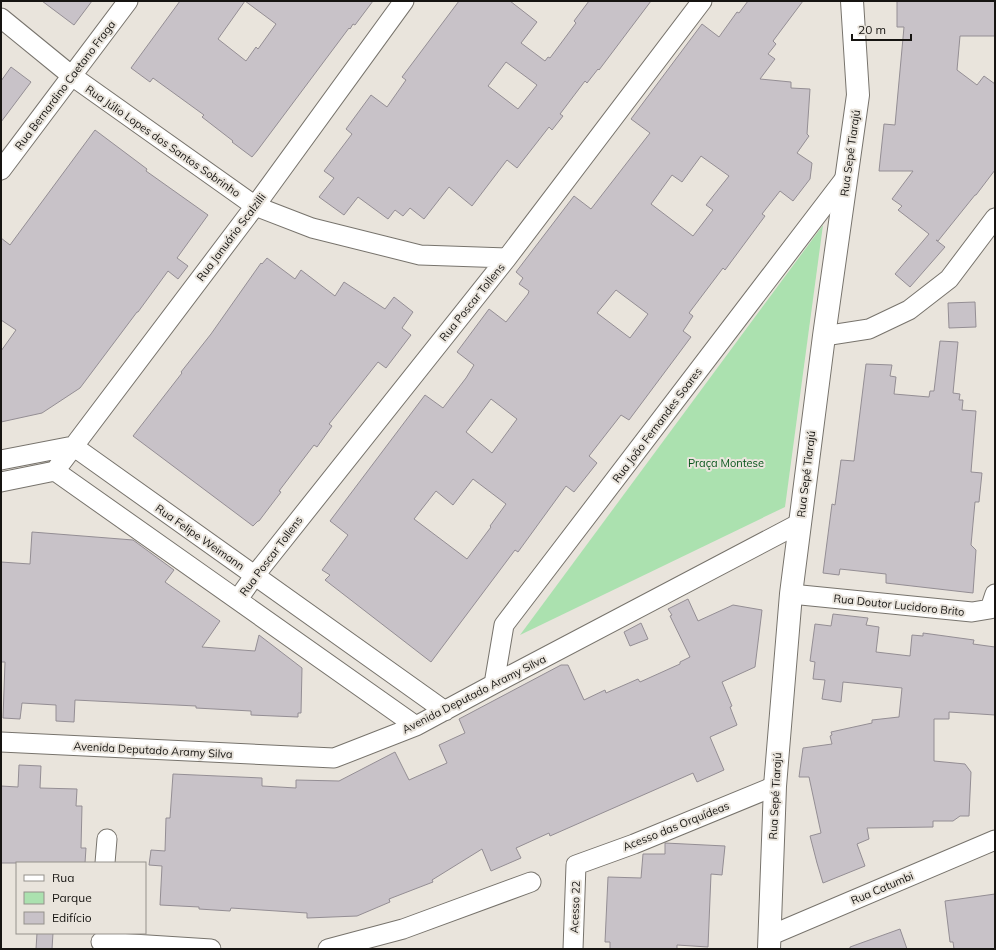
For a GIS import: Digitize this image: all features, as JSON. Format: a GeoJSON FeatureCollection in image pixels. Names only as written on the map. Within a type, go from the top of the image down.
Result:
{"type":"FeatureCollection","features":[{"type":"Feature","properties":{"kind":"street","name":"Rua Bernardino Caetano Fraga"},"geometry":{"type":"LineString","coordinates":[[1,170],[128,1]]}},
{"type":"Feature","properties":{"kind":"street","name":"Rua Januário Scalzilli"},"geometry":{"type":"LineString","coordinates":[[55,471],[254,206],[404,1]]}},
{"type":"Feature","properties":{"kind":"street","name":"Rua Poscar Tollens"},"geometry":{"type":"LineString","coordinates":[[238,599],[255,575],[507,258],[702,1]]}},
{"type":"Feature","properties":{"kind":"street","name":"Rua Sepé Tiarajú"},"geometry":{"type":"LineString","coordinates":[[769,943],[775,786],[791,594],[824,336],[858,95],[852,1]]}},
{"type":"Feature","properties":{"kind":"street","name":"Rua Júlio Lopes dos Santos Sobrinho"},"geometry":{"type":"LineString","coordinates":[[1,18],[72,76],[254,206],[312,228],[420,255],[507,258]]}},
{"type":"Feature","properties":{"kind":"street","name":"Rua João Fernandes Soares"},"geometry":{"type":"LineString","coordinates":[[494,684],[504,625],[846,177]]}},
{"type":"Feature","properties":{"kind":"street"},"geometry":{"type":"LineString","coordinates":[[824,336],[869,329],[909,310],[949,279],[995,218]]}},
{"type":"Feature","properties":{"kind":"street"},"geometry":{"type":"LineString","coordinates":[[1,460],[73,446]]}},
{"type":"Feature","properties":{"kind":"street","name":"Rua Felipe Weimann"},"geometry":{"type":"LineString","coordinates":[[73,446],[445,711]]}},
{"type":"Feature","properties":{"kind":"street"},"geometry":{"type":"LineString","coordinates":[[1,482],[55,471],[416,726]]}},
{"type":"Feature","properties":{"kind":"street","name":"Avenida Deputado Aramy Silva"},"geometry":{"type":"LineString","coordinates":[[1,742],[334,758],[416,726],[800,523]]}},
{"type":"Feature","properties":{"kind":"street","name":"Rua Doutor Lucidoro Brito"},"geometry":{"type":"LineString","coordinates":[[791,594],[972,612],[990,609],[995,594]]}},
{"type":"Feature","properties":{"kind":"street","name":"Acesso das Orquídeas"},"geometry":{"type":"LineString","coordinates":[[576,865],[634,844],[775,786]]}},
{"type":"Feature","properties":{"kind":"street"},"geometry":{"type":"LineString","coordinates":[[105,862],[106,839]]}},
{"type":"Feature","properties":{"kind":"street","name":"Rua Catumbi"},"geometry":{"type":"LineString","coordinates":[[769,943],[995,840]]}},
{"type":"Feature","properties":{"kind":"street","name":"Acesso 22"},"geometry":{"type":"LineString","coordinates":[[573,949],[576,865]]}},
{"type":"Feature","properties":{"kind":"street"},"geometry":{"type":"LineString","coordinates":[[328,949],[403,930],[531,882]]}},
{"type":"Feature","properties":{"kind":"street"},"geometry":{"type":"LineString","coordinates":[[101,941],[211,949]]}},
{"type":"Feature","properties":{"kind":"green space","name":"Praça Montese"},"geometry":{"type":"Polygon","coordinates":[[[823,225],[785,507],[520,635],[823,225]]]}},
{"type":"Feature","properties":{"kind":"building"},"geometry":{"type":"Polygon","coordinates":[[[42,1],[92,1],[74,25],[42,1]]]}},
{"type":"Feature","properties":{"kind":"building"},"geometry":{"type":"Polygon","coordinates":[[[180,1],[245,1],[373,1],[355,25],[353,24],[350,29],[349,28],[252,157],[202,117],[204,115],[153,78],[150,82],[131,68],[180,1]],[[245,1],[218,39],[246,61],[256,47],[258,49],[276,24],[245,1]]]}},
{"type":"Feature","properties":{"kind":"building"},"geometry":{"type":"Polygon","coordinates":[[[459,1],[510,1],[537,22],[521,43],[545,61],[548,57],[550,58],[576,23],[574,21],[589,1],[651,1],[599,70],[598,69],[587,83],[585,81],[560,114],[563,116],[552,130],[549,127],[517,168],[507,160],[472,206],[449,187],[424,219],[410,208],[403,216],[395,210],[388,219],[358,197],[344,215],[319,197],[334,178],[324,171],[352,134],[346,129],[371,95],[387,107],[406,80],[402,77],[459,1]],[[506,62],[488,86],[518,109],[537,85],[506,62]]]}},
{"type":"Feature","properties":{"kind":"building"},"geometry":{"type":"Polygon","coordinates":[[[748,1],[803,1],[773,41],[776,44],[768,54],[775,59],[760,79],[791,82],[791,88],[810,89],[807,134],[809,136],[797,153],[812,163],[810,179],[793,201],[780,191],[762,214],[765,216],[725,270],[723,268],[689,313],[693,316],[683,331],[691,337],[629,420],[621,415],[589,456],[597,463],[574,492],[566,486],[518,552],[515,550],[431,662],[325,580],[330,575],[322,570],[348,535],[330,521],[425,395],[443,408],[466,378],[474,365],[457,352],[489,309],[506,322],[528,294],[529,291],[519,284],[523,278],[516,272],[574,196],[591,209],[650,133],[631,119],[702,24],[719,37],[737,12],[739,13],[748,1]],[[701,156],[682,182],[672,175],[651,204],[693,236],[713,210],[706,205],[729,176],[701,156]],[[616,290],[597,313],[630,338],[648,314],[616,290]],[[491,399],[466,432],[492,453],[517,419],[491,399]],[[473,479],[453,505],[436,491],[414,519],[467,559],[506,504],[473,479]]]}},
{"type":"Feature","properties":{"kind":"building"},"geometry":{"type":"Polygon","coordinates":[[[897,1],[995,1],[995,36],[960,36],[957,70],[977,85],[984,76],[995,84],[995,170],[938,241],[936,240],[945,247],[910,287],[895,274],[929,234],[898,210],[902,206],[892,199],[913,171],[879,171],[884,124],[895,125],[904,27],[897,27],[897,1]]]}},
{"type":"Feature","properties":{"kind":"building"},"geometry":{"type":"Polygon","coordinates":[[[11,67],[31,82],[1,122],[1,81],[11,67]]]}},
{"type":"Feature","properties":{"kind":"building"},"geometry":{"type":"Polygon","coordinates":[[[95,130],[147,169],[146,171],[208,215],[177,258],[188,266],[178,279],[168,271],[80,388],[42,413],[1,422],[1,351],[16,330],[1,320],[1,238],[10,245],[95,130]]]}},
{"type":"Feature","properties":{"kind":"building"},"geometry":{"type":"Polygon","coordinates":[[[267,258],[295,279],[301,270],[335,296],[344,282],[385,309],[394,297],[413,312],[402,328],[411,335],[386,368],[378,362],[329,424],[332,426],[317,447],[314,445],[279,491],[281,492],[259,521],[253,526],[133,436],[211,334],[261,263],[262,264],[267,258]]]}},
{"type":"Feature","properties":{"kind":"building"},"geometry":{"type":"Polygon","coordinates":[[[975,302],[976,327],[949,328],[948,303],[975,302]]]}},
{"type":"Feature","properties":{"kind":"building"},"geometry":{"type":"Polygon","coordinates":[[[940,341],[958,342],[953,393],[960,394],[959,400],[963,400],[962,410],[976,411],[971,472],[982,473],[979,502],[975,502],[971,545],[976,550],[973,593],[886,583],[886,574],[840,569],[839,575],[823,573],[832,504],[835,505],[841,460],[854,461],[866,364],[892,365],[890,376],[896,377],[894,394],[929,397],[930,391],[934,391],[940,341]]]}},
{"type":"Feature","properties":{"kind":"building"},"geometry":{"type":"Polygon","coordinates":[[[32,532],[133,540],[174,570],[165,582],[220,621],[202,647],[255,651],[259,635],[302,668],[301,713],[298,713],[298,717],[251,715],[251,711],[196,708],[196,706],[75,700],[74,722],[56,721],[56,705],[22,703],[20,719],[3,718],[5,662],[1,662],[1,562],[30,564],[32,532]]]}},
{"type":"Feature","properties":{"kind":"building"},"geometry":{"type":"Polygon","coordinates":[[[688,599],[698,621],[733,605],[762,610],[755,667],[722,682],[732,706],[730,707],[737,725],[710,737],[724,770],[697,782],[693,773],[550,836],[549,833],[516,848],[521,858],[491,871],[482,849],[432,880],[433,882],[389,899],[390,902],[357,916],[307,918],[307,913],[231,908],[230,911],[199,909],[199,907],[160,905],[162,866],[149,865],[151,850],[165,851],[166,818],[170,818],[173,774],[262,778],[262,786],[296,788],[296,780],[339,781],[395,752],[409,780],[447,763],[439,745],[465,733],[459,719],[561,665],[568,665],[584,700],[605,690],[606,693],[638,679],[640,682],[680,664],[680,662],[690,657],[668,609],[688,599]]]}},
{"type":"Feature","properties":{"kind":"building"},"geometry":{"type":"Polygon","coordinates":[[[833,614],[868,618],[866,625],[879,627],[876,652],[910,656],[912,635],[923,636],[923,633],[974,640],[973,644],[995,647],[995,715],[949,712],[949,719],[934,719],[934,761],[965,764],[971,772],[969,816],[960,816],[953,821],[933,821],[933,827],[867,828],[869,839],[857,844],[865,866],[823,883],[810,836],[821,833],[809,777],[799,777],[803,748],[832,744],[830,736],[832,735],[831,732],[872,723],[872,720],[899,717],[902,688],[843,682],[841,702],[822,699],[825,680],[813,679],[815,662],[810,661],[815,624],[831,626],[833,614]]]}},
{"type":"Feature","properties":{"kind":"building"},"geometry":{"type":"Polygon","coordinates":[[[641,623],[648,639],[630,646],[624,632],[641,623]]]}},
{"type":"Feature","properties":{"kind":"building"},"geometry":{"type":"Polygon","coordinates":[[[19,765],[41,766],[40,788],[77,789],[76,806],[82,806],[81,848],[86,848],[85,862],[1,863],[1,786],[18,787],[19,765]]]}},
{"type":"Feature","properties":{"kind":"building"},"geometry":{"type":"Polygon","coordinates":[[[665,843],[725,846],[722,875],[711,874],[708,947],[677,945],[677,949],[610,949],[610,942],[605,942],[608,877],[641,878],[643,854],[665,854],[665,843]]]}},
{"type":"Feature","properties":{"kind":"building"},"geometry":{"type":"Polygon","coordinates":[[[995,894],[995,949],[954,949],[953,942],[950,942],[945,901],[995,894]]]}},
{"type":"Feature","properties":{"kind":"building"},"geometry":{"type":"Polygon","coordinates":[[[900,929],[907,949],[850,949],[850,947],[900,929]]]}},
{"type":"Feature","properties":{"kind":"building"},"geometry":{"type":"Polygon","coordinates":[[[37,934],[53,934],[52,949],[36,949],[37,934]]]}}]}
